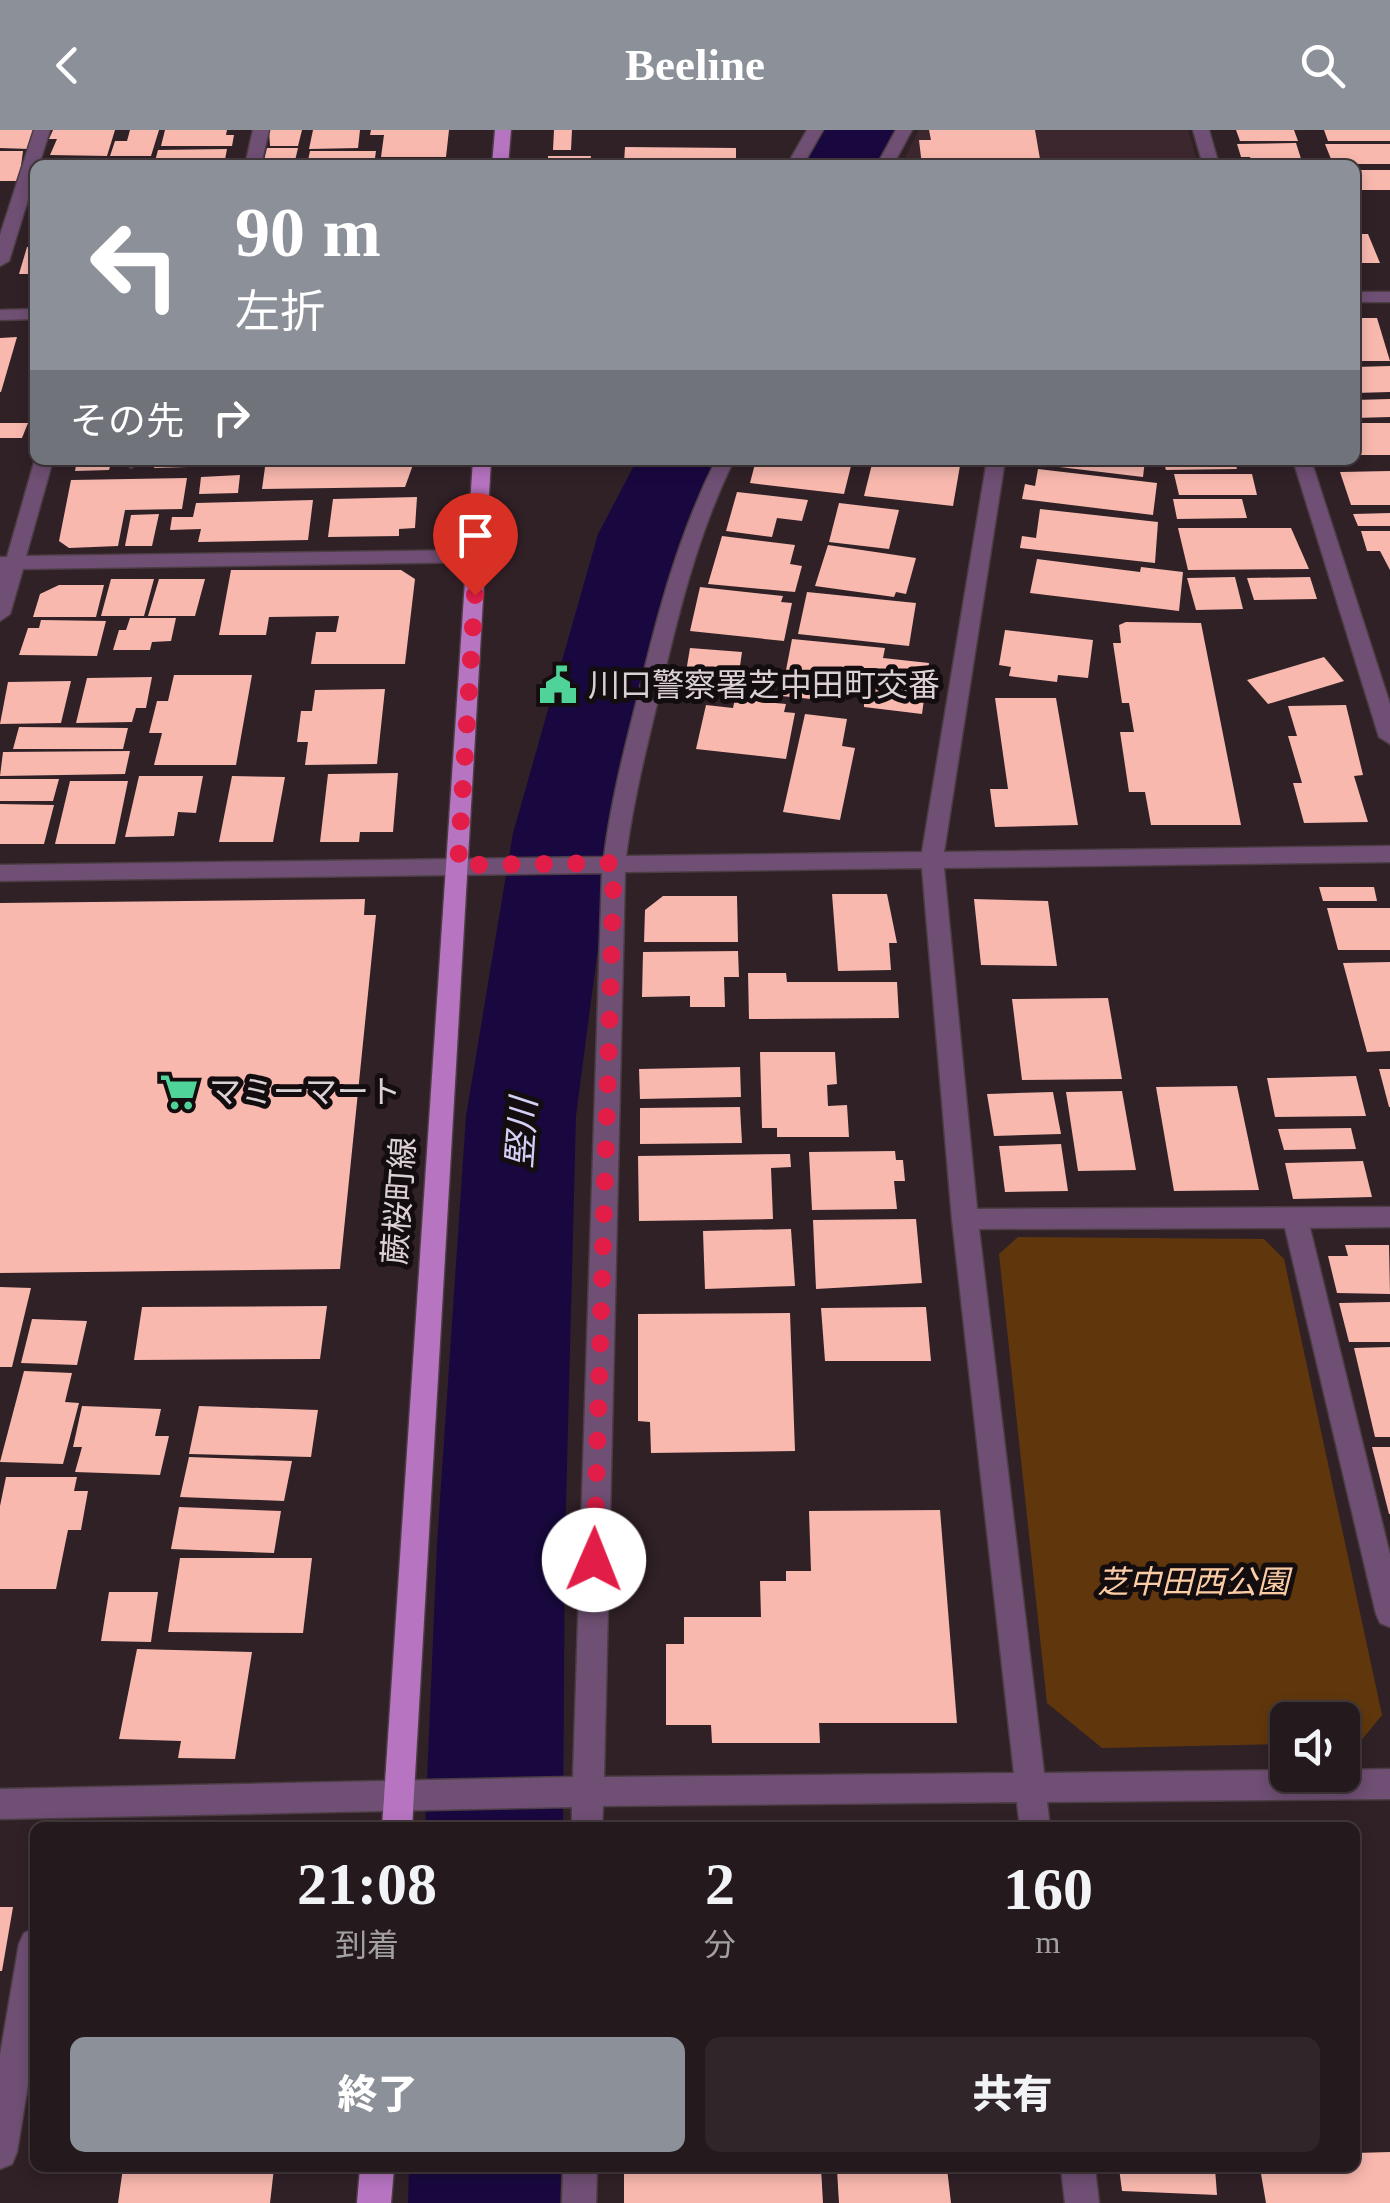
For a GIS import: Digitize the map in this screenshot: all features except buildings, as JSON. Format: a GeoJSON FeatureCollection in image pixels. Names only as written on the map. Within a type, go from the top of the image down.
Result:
{"type":"FeatureCollection","features":[{"type":"Feature","properties":{"kind":"main road"},"geometry":{"type":"LineString","coordinates":[[500,160],[502,130]]}},
{"type":"Feature","properties":{"kind":"main road","name":"蕨桜町線"},"geometry":{"type":"LineString","coordinates":[[397,1822],[482,465]]}},
{"type":"Feature","properties":{"kind":"main road"},"geometry":{"type":"LineString","coordinates":[[374,2203],[376,2172]]}},
{"type":"Feature","properties":{"kind":"street"},"geometry":{"type":"LineString","coordinates":[[32,160],[42,130]]}},
{"type":"Feature","properties":{"kind":"street"},"geometry":{"type":"LineString","coordinates":[[255,160],[261,130]]}},
{"type":"Feature","properties":{"kind":"street"},"geometry":{"type":"LineString","coordinates":[[797,160],[815,130]]}},
{"type":"Feature","properties":{"kind":"street"},"geometry":{"type":"LineString","coordinates":[[888,160],[904,130]]}},
{"type":"Feature","properties":{"kind":"street"},"geometry":{"type":"LineString","coordinates":[[1201,130],[1210,160]]}},
{"type":"Feature","properties":{"kind":"street"},"geometry":{"type":"LineString","coordinates":[[0,261],[30,167]]}},
{"type":"Feature","properties":{"kind":"street"},"geometry":{"type":"LineString","coordinates":[[1360,297],[1390,297]]}},
{"type":"Feature","properties":{"kind":"street"},"geometry":{"type":"LineString","coordinates":[[0,315],[30,314]]}},
{"type":"Feature","properties":{"kind":"street"},"geometry":{"type":"LineString","coordinates":[[0,614],[7,563],[42,465]]}},
{"type":"Feature","properties":{"kind":"street"},"geometry":{"type":"LineString","coordinates":[[587,1822],[603,863],[682,563],[698,512],[723,465]]}},
{"type":"Feature","properties":{"kind":"street"},"geometry":{"type":"LineString","coordinates":[[995,465],[932,860],[964,1218],[1034,1822]]}},
{"type":"Feature","properties":{"kind":"street"},"geometry":{"type":"LineString","coordinates":[[1304,465],[1390,736]]}},
{"type":"Feature","properties":{"kind":"street"},"geometry":{"type":"LineString","coordinates":[[7,563],[477,556]]}},
{"type":"Feature","properties":{"kind":"street"},"geometry":{"type":"LineString","coordinates":[[0,873],[1390,854]]}},
{"type":"Feature","properties":{"kind":"street"},"geometry":{"type":"LineString","coordinates":[[964,1218],[1390,1217]]}},
{"type":"Feature","properties":{"kind":"street"},"geometry":{"type":"LineString","coordinates":[[1295,1218],[1390,1614]]}},
{"type":"Feature","properties":{"kind":"street"},"geometry":{"type":"LineString","coordinates":[[0,1804],[57,1815],[399,1796],[549,1792],[1390,1784]]}},
{"type":"Feature","properties":{"kind":"street"},"geometry":{"type":"LineString","coordinates":[[0,2152],[30,1974]]}},
{"type":"Feature","properties":{"kind":"street"},"geometry":{"type":"LineString","coordinates":[[579,2203],[580,2172]]}},
{"type":"Feature","properties":{"kind":"street"},"geometry":{"type":"LineString","coordinates":[[1078,2172],[1082,2203]]}},
{"type":"Feature","properties":{"kind":"shaded area"},"geometry":{"type":"Polygon","coordinates":[[[919,130],[1188,130],[1197,160],[904,160],[919,130]]]}},
{"type":"Feature","properties":{"kind":"green space","name":"芝中田西公園"},"geometry":{"type":"Polygon","coordinates":[[[1018,1237],[1264,1239],[1284,1259],[1382,1715],[1360,1742],[1360,1702],[1270,1702],[1270,1744],[1102,1748],[1047,1703],[999,1254],[1018,1237]]]}},
{"type":"Feature","properties":{"kind":"waterway","name":"竪川"},"geometry":{"type":"LineString","coordinates":[[841,160],[859,130]]}},
{"type":"Feature","properties":{"kind":"waterway","name":"竪川"},"geometry":{"type":"LineString","coordinates":[[494,1822],[501,1544],[521,1116],[563,833],[642,534],[677,465]]}},
{"type":"Feature","properties":{"kind":"waterway","name":"竪川"},"geometry":{"type":"LineString","coordinates":[[484,2203],[485,2172]]}},
{"type":"Feature","properties":{"kind":"place","name":"川口警察署芝中田町交番"},"geometry":{"type":"Point","coordinates":[558,685]}},
{"type":"Feature","properties":{"kind":"place","name":"マミーマート"},"geometry":{"type":"Point","coordinates":[179,1092]}},
{"type":"Feature","properties":{"kind":"route"},"geometry":{"type":"LineString","coordinates":[[475,595],[458,865],[614,863],[594,1560]]}}]}
